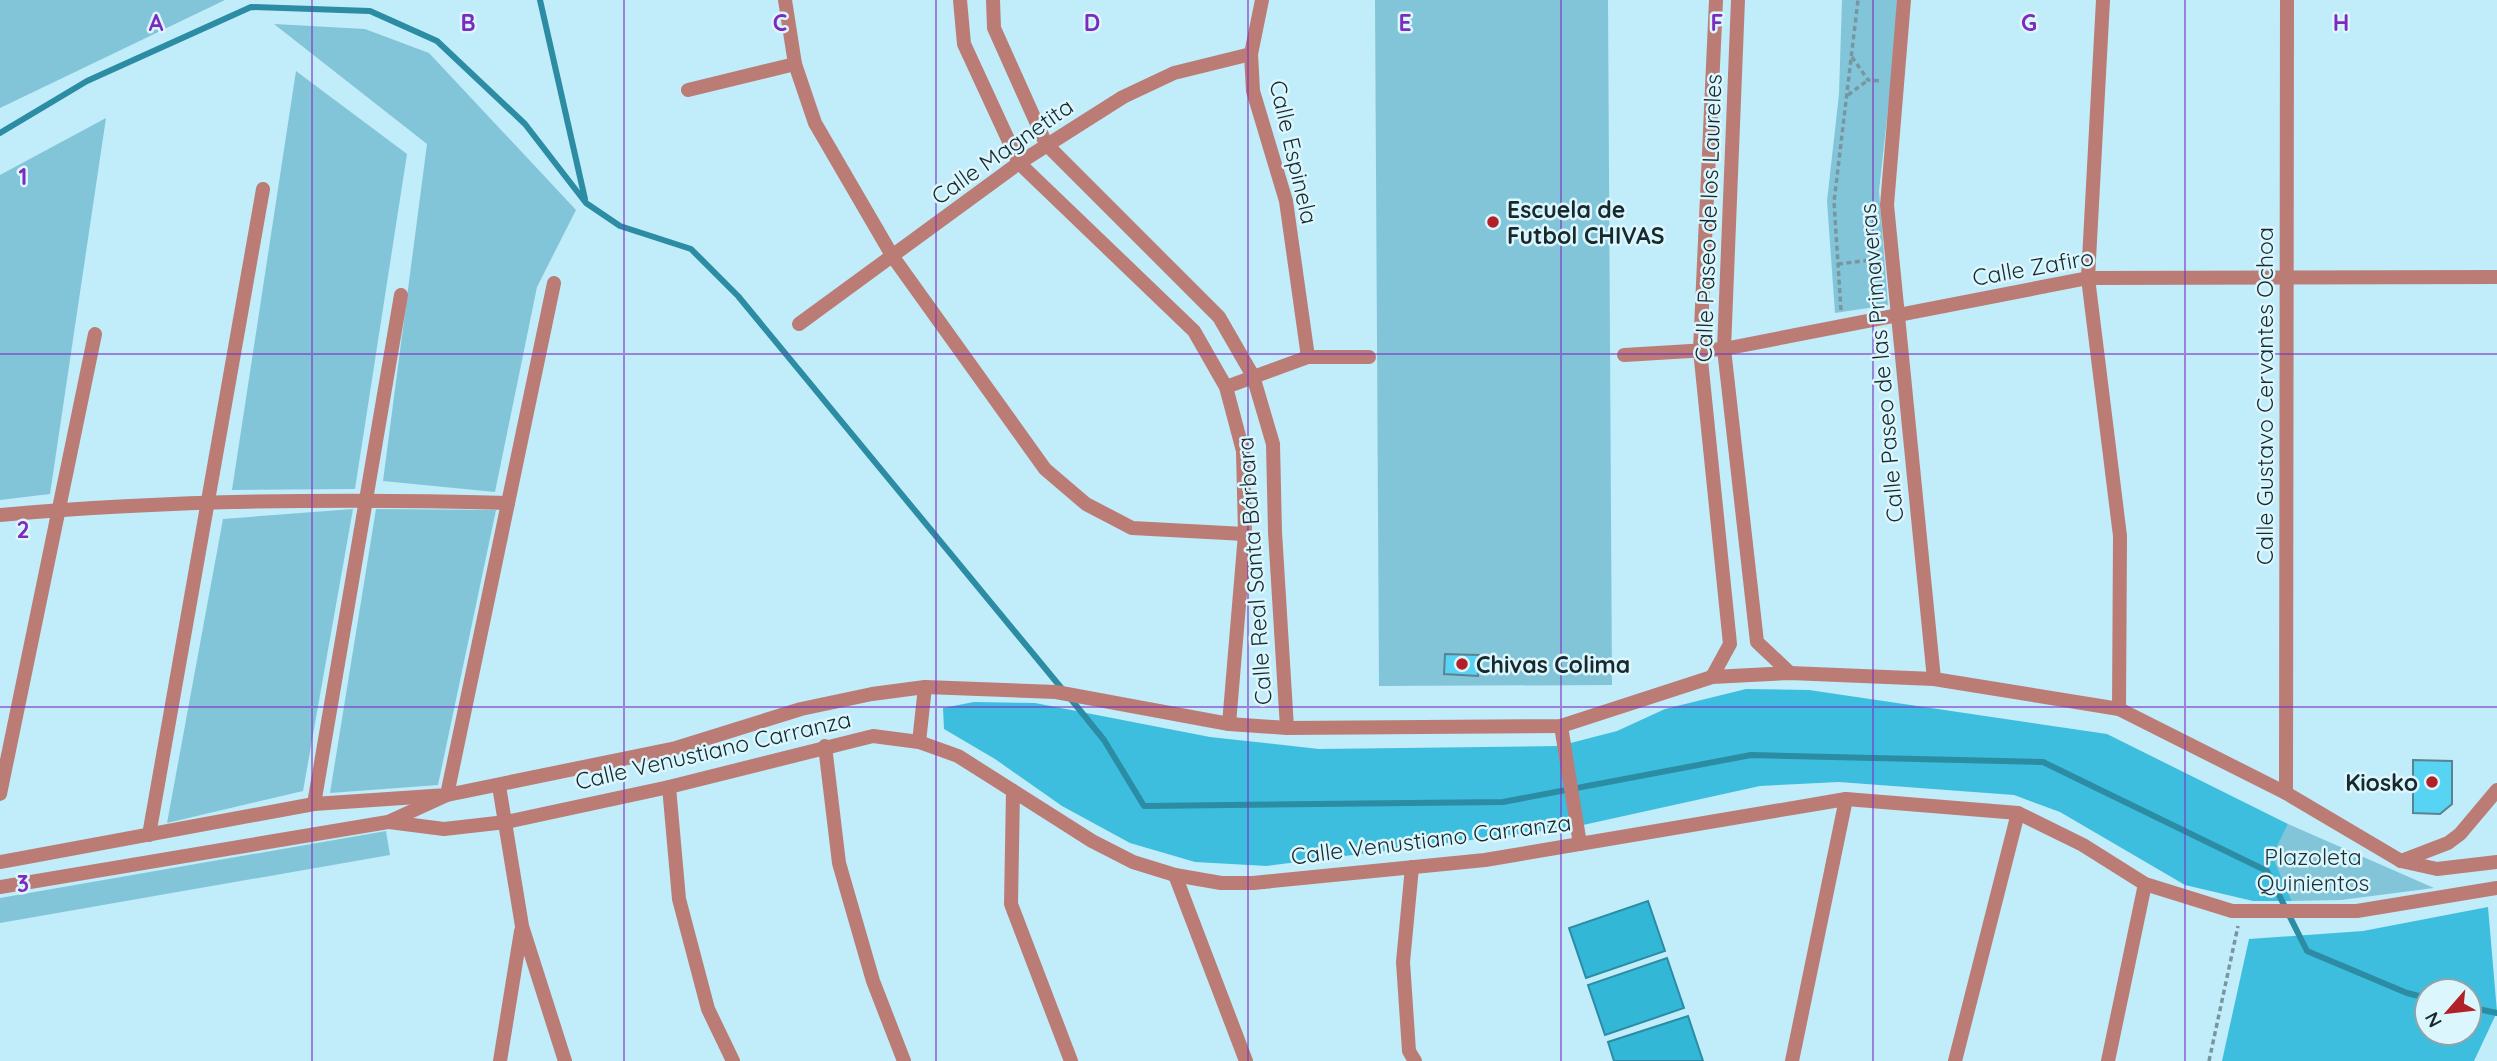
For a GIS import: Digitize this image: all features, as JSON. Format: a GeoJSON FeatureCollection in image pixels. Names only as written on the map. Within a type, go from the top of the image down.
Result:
{"type":"FeatureCollection","features":[{"type":"Feature","properties":{"kind":"street"},"geometry":{"type":"LineString","coordinates":[[785,0],[795,64],[815,123],[893,257],[1045,469],[1086,504],[1132,528],[1245,534]]}},
{"type":"Feature","properties":{"kind":"street","name":"Calle Real Santa Bárbara"},"geometry":{"type":"LineString","coordinates":[[960,0],[964,44],[1019,163],[1194,331],[1226,387],[1242,451],[1245,534],[1229,724]]}},
{"type":"Feature","properties":{"kind":"street","name":"Calle Real Santa Bárbara"},"geometry":{"type":"LineString","coordinates":[[993,0],[994,28],[1046,144],[1219,317],[1254,376],[1273,444],[1275,532],[1287,728]]}},
{"type":"Feature","properties":{"kind":"street","name":"Calle Espinela"},"geometry":{"type":"LineString","coordinates":[[1262,0],[1251,54],[1253,91],[1286,201],[1308,357]]}},
{"type":"Feature","properties":{"kind":"street","name":"Calle Paseo de los Laureles"},"geometry":{"type":"LineString","coordinates":[[1712,677],[1730,644],[1700,351],[1716,0]]}},
{"type":"Feature","properties":{"kind":"street","name":"Calle Paseo de los Laureles"},"geometry":{"type":"LineString","coordinates":[[1738,0],[1724,349],[1757,642],[1790,673]]}},
{"type":"Feature","properties":{"kind":"street","name":"Calle Paseo de las Primaveras"},"geometry":{"type":"LineString","coordinates":[[1904,0],[1887,205],[1934,679]]}},
{"type":"Feature","properties":{"kind":"street"},"geometry":{"type":"LineString","coordinates":[[2103,0],[2088,278],[2120,536],[2119,709]]}},
{"type":"Feature","properties":{"kind":"street","name":"Calle Gustavo Cervantes Ochoa"},"geometry":{"type":"LineString","coordinates":[[2286,793],[2287,0]]}},
{"type":"Feature","properties":{"kind":"street","name":"Calle Magnetita"},"geometry":{"type":"LineString","coordinates":[[799,324],[1046,144],[1123,97],[1174,73],[1251,54]]}},
{"type":"Feature","properties":{"kind":"street"},"geometry":{"type":"LineString","coordinates":[[688,90],[795,64]]}},
{"type":"Feature","properties":{"kind":"street"},"geometry":{"type":"LineString","coordinates":[[149,835],[263,189]]}},
{"type":"Feature","properties":{"kind":"street","name":"Calle Zafiro"},"geometry":{"type":"LineString","coordinates":[[1624,355],[1724,349],[2088,278],[2497,277]]}},
{"type":"Feature","properties":{"kind":"street"},"geometry":{"type":"LineString","coordinates":[[0,862],[314,804],[447,795],[554,283]]}},
{"type":"Feature","properties":{"kind":"street"},"geometry":{"type":"LineString","coordinates":[[314,804],[401,295]]}},
{"type":"Feature","properties":{"kind":"street"},"geometry":{"type":"LineString","coordinates":[[0,794],[95,334]]}},
{"type":"Feature","properties":{"kind":"street"},"geometry":{"type":"LineString","coordinates":[[1226,387],[1308,357],[1369,357]]}},
{"type":"Feature","properties":{"kind":"street"},"geometry":{"type":"LineString","coordinates":[[0,515],[208,500],[366,499],[508,503]]}},
{"type":"Feature","properties":{"kind":"street","name":"Calle Venustiano Carranza"},"geometry":{"type":"LineString","coordinates":[[0,887],[388,822],[447,795],[676,748],[801,709],[872,694],[925,687],[1056,692],[1229,724],[1287,728],[1561,726],[1712,677],[1790,673],[1934,679],[2119,709],[2286,793],[2401,860],[2437,869],[2497,862]]}},
{"type":"Feature","properties":{"kind":"street"},"geometry":{"type":"LineString","coordinates":[[919,742],[925,687]]}},
{"type":"Feature","properties":{"kind":"street"},"geometry":{"type":"LineString","coordinates":[[1561,726],[1580,844]]}},
{"type":"Feature","properties":{"kind":"street","name":"Calle Venustiano Carranza"},"geometry":{"type":"LineString","coordinates":[[388,822],[444,829],[506,822],[669,787],[873,736],[919,742],[958,755],[1092,841],[1133,862],[1175,876],[1221,883],[1253,883],[1485,860],[1846,799],[2018,814],[2083,845],[2145,884],[2232,911],[2357,911],[2497,888]]}},
{"type":"Feature","properties":{"kind":"street"},"geometry":{"type":"LineString","coordinates":[[825,746],[839,863],[873,981],[904,1061]]}},
{"type":"Feature","properties":{"kind":"street"},"geometry":{"type":"LineString","coordinates":[[499,786],[522,926],[565,1061]]}},
{"type":"Feature","properties":{"kind":"street"},"geometry":{"type":"LineString","coordinates":[[669,787],[679,899],[708,1009],[733,1061]]}},
{"type":"Feature","properties":{"kind":"street"},"geometry":{"type":"LineString","coordinates":[[2401,860],[2448,843],[2460,834],[2497,790]]}},
{"type":"Feature","properties":{"kind":"street"},"geometry":{"type":"LineString","coordinates":[[1013,792],[1011,904],[1071,1061]]}},
{"type":"Feature","properties":{"kind":"street"},"geometry":{"type":"LineString","coordinates":[[1792,1061],[1846,799]]}},
{"type":"Feature","properties":{"kind":"street"},"geometry":{"type":"LineString","coordinates":[[1955,1061],[2018,814]]}},
{"type":"Feature","properties":{"kind":"street"},"geometry":{"type":"LineString","coordinates":[[1412,867],[1403,962],[1409,1051],[1415,1061]]}},
{"type":"Feature","properties":{"kind":"street"},"geometry":{"type":"LineString","coordinates":[[1175,876],[1247,1061]]}},
{"type":"Feature","properties":{"kind":"street"},"geometry":{"type":"LineString","coordinates":[[2108,1061],[2145,884]]}},
{"type":"Feature","properties":{"kind":"street"},"geometry":{"type":"LineString","coordinates":[[500,1061],[522,926]]}},
{"type":"Feature","properties":{"kind":"path"},"geometry":{"type":"LineString","coordinates":[[1842,326],[1834,202],[1858,0]]}},
{"type":"Feature","properties":{"kind":"path"},"geometry":{"type":"LineString","coordinates":[[1851,56],[1868,80]]}},
{"type":"Feature","properties":{"kind":"path"},"geometry":{"type":"LineString","coordinates":[[1846,97],[1868,80],[1884,81]]}},
{"type":"Feature","properties":{"kind":"path"},"geometry":{"type":"LineString","coordinates":[[1838,264],[1871,260]]}},
{"type":"Feature","properties":{"kind":"path"},"geometry":{"type":"LineString","coordinates":[[2209,1061],[2242,911]]}},
{"type":"Feature","properties":{"kind":"green space"},"geometry":{"type":"Polygon","coordinates":[[[0,0],[225,0],[0,108],[0,0]]]}},
{"type":"Feature","properties":{"kind":"green space","name":"Escuela de Futbol CHIVAS"},"geometry":{"type":"Polygon","coordinates":[[[1375,0],[1608,0],[1612,685],[1379,686],[1375,0]]]}},
{"type":"Feature","properties":{"kind":"green space"},"geometry":{"type":"Polygon","coordinates":[[[1842,0],[1900,0],[1879,191],[1888,305],[1835,313],[1827,201],[1839,94],[1842,0]]]}},
{"type":"Feature","properties":{"kind":"green space"},"geometry":{"type":"Polygon","coordinates":[[[274,24],[365,29],[429,53],[576,210],[537,287],[495,492],[383,481],[427,144],[274,24]]]}},
{"type":"Feature","properties":{"kind":"green space"},"geometry":{"type":"Polygon","coordinates":[[[296,71],[407,154],[355,489],[232,490],[296,71]]]}},
{"type":"Feature","properties":{"kind":"green space"},"geometry":{"type":"Polygon","coordinates":[[[106,118],[50,494],[0,500],[0,175],[106,118]]]}},
{"type":"Feature","properties":{"kind":"green space"},"geometry":{"type":"Polygon","coordinates":[[[353,509],[303,791],[167,823],[223,519],[353,509]]]}},
{"type":"Feature","properties":{"kind":"green space"},"geometry":{"type":"Polygon","coordinates":[[[376,509],[496,510],[438,785],[330,793],[376,509]]]}},
{"type":"Feature","properties":{"kind":"green space","name":"Plazoleta Quinientos"},"geometry":{"type":"Polygon","coordinates":[[[2288,824],[2434,888],[2341,900],[2292,901],[2271,856],[2288,824]]]}},
{"type":"Feature","properties":{"kind":"green space"},"geometry":{"type":"Polygon","coordinates":[[[386,831],[390,855],[0,923],[0,898],[386,831]]]}},
{"type":"Feature","properties":{"kind":"shaded area"},"geometry":{"type":"Polygon","coordinates":[[[1746,689],[1809,690],[2107,734],[2288,824],[2272,856],[2292,901],[2253,901],[2185,885],[2060,812],[2014,795],[1839,782],[1760,786],[1574,827],[1267,866],[1195,862],[1130,843],[1062,806],[995,759],[944,729],[943,708],[974,702],[1035,703],[1210,737],[1319,749],[1559,746],[1617,731],[1665,709],[1746,689]]]}},
{"type":"Feature","properties":{"kind":"shaded area"},"geometry":{"type":"Polygon","coordinates":[[[1648,901],[1665,951],[1586,978],[1569,928],[1648,901]]]}},
{"type":"Feature","properties":{"kind":"shaded area"},"geometry":{"type":"Polygon","coordinates":[[[2488,907],[2497,1012],[2483,1042],[2483,977],[2413,977],[2413,1047],[2481,1047],[2474,1061],[2222,1061],[2249,939],[2363,931],[2488,907]]]}},
{"type":"Feature","properties":{"kind":"shaded area"},"geometry":{"type":"Polygon","coordinates":[[[1667,958],[1684,1008],[1605,1035],[1588,985],[1667,958]]]}},
{"type":"Feature","properties":{"kind":"shaded area"},"geometry":{"type":"Polygon","coordinates":[[[1688,1016],[1703,1061],[1614,1061],[1608,1042],[1688,1016]]]}},
{"type":"Feature","properties":{"kind":"building","name":"Chivas Colima"},"geometry":{"type":"Polygon","coordinates":[[[1445,654],[1479,655],[1478,676],[1444,674],[1445,654]]]}},
{"type":"Feature","properties":{"kind":"building","name":"Kiosko"},"geometry":{"type":"Polygon","coordinates":[[[2413,760],[2452,761],[2452,804],[2440,814],[2413,813],[2413,760]]]}},
{"type":"Feature","properties":{"kind":"waterway"},"geometry":{"type":"LineString","coordinates":[[540,0],[585,199]]}},
{"type":"Feature","properties":{"kind":"waterway"},"geometry":{"type":"LineString","coordinates":[[0,133],[87,81],[251,7],[370,11],[437,41],[525,124],[586,203],[620,226],[691,249],[738,296],[1063,690]]}},
{"type":"Feature","properties":{"kind":"waterway"},"geometry":{"type":"LineString","coordinates":[[1070,698],[1104,740],[1144,806],[1503,802],[1751,755],[2043,762],[2267,871],[2307,951],[2413,994]]}},
{"type":"Feature","properties":{"kind":"waterway"},"geometry":{"type":"LineString","coordinates":[[2483,1010],[2497,1013]]}},
{"type":"Feature","properties":{"kind":"place","name":"Escuela de Futbol CHIVAS"},"geometry":{"type":"Point","coordinates":[1493,222]}},
{"type":"Feature","properties":{"kind":"place","name":"Chivas Colima"},"geometry":{"type":"Point","coordinates":[1462,664]}},
{"type":"Feature","properties":{"kind":"place","name":"Kiosko"},"geometry":{"type":"Point","coordinates":[2432,782]}}]}
